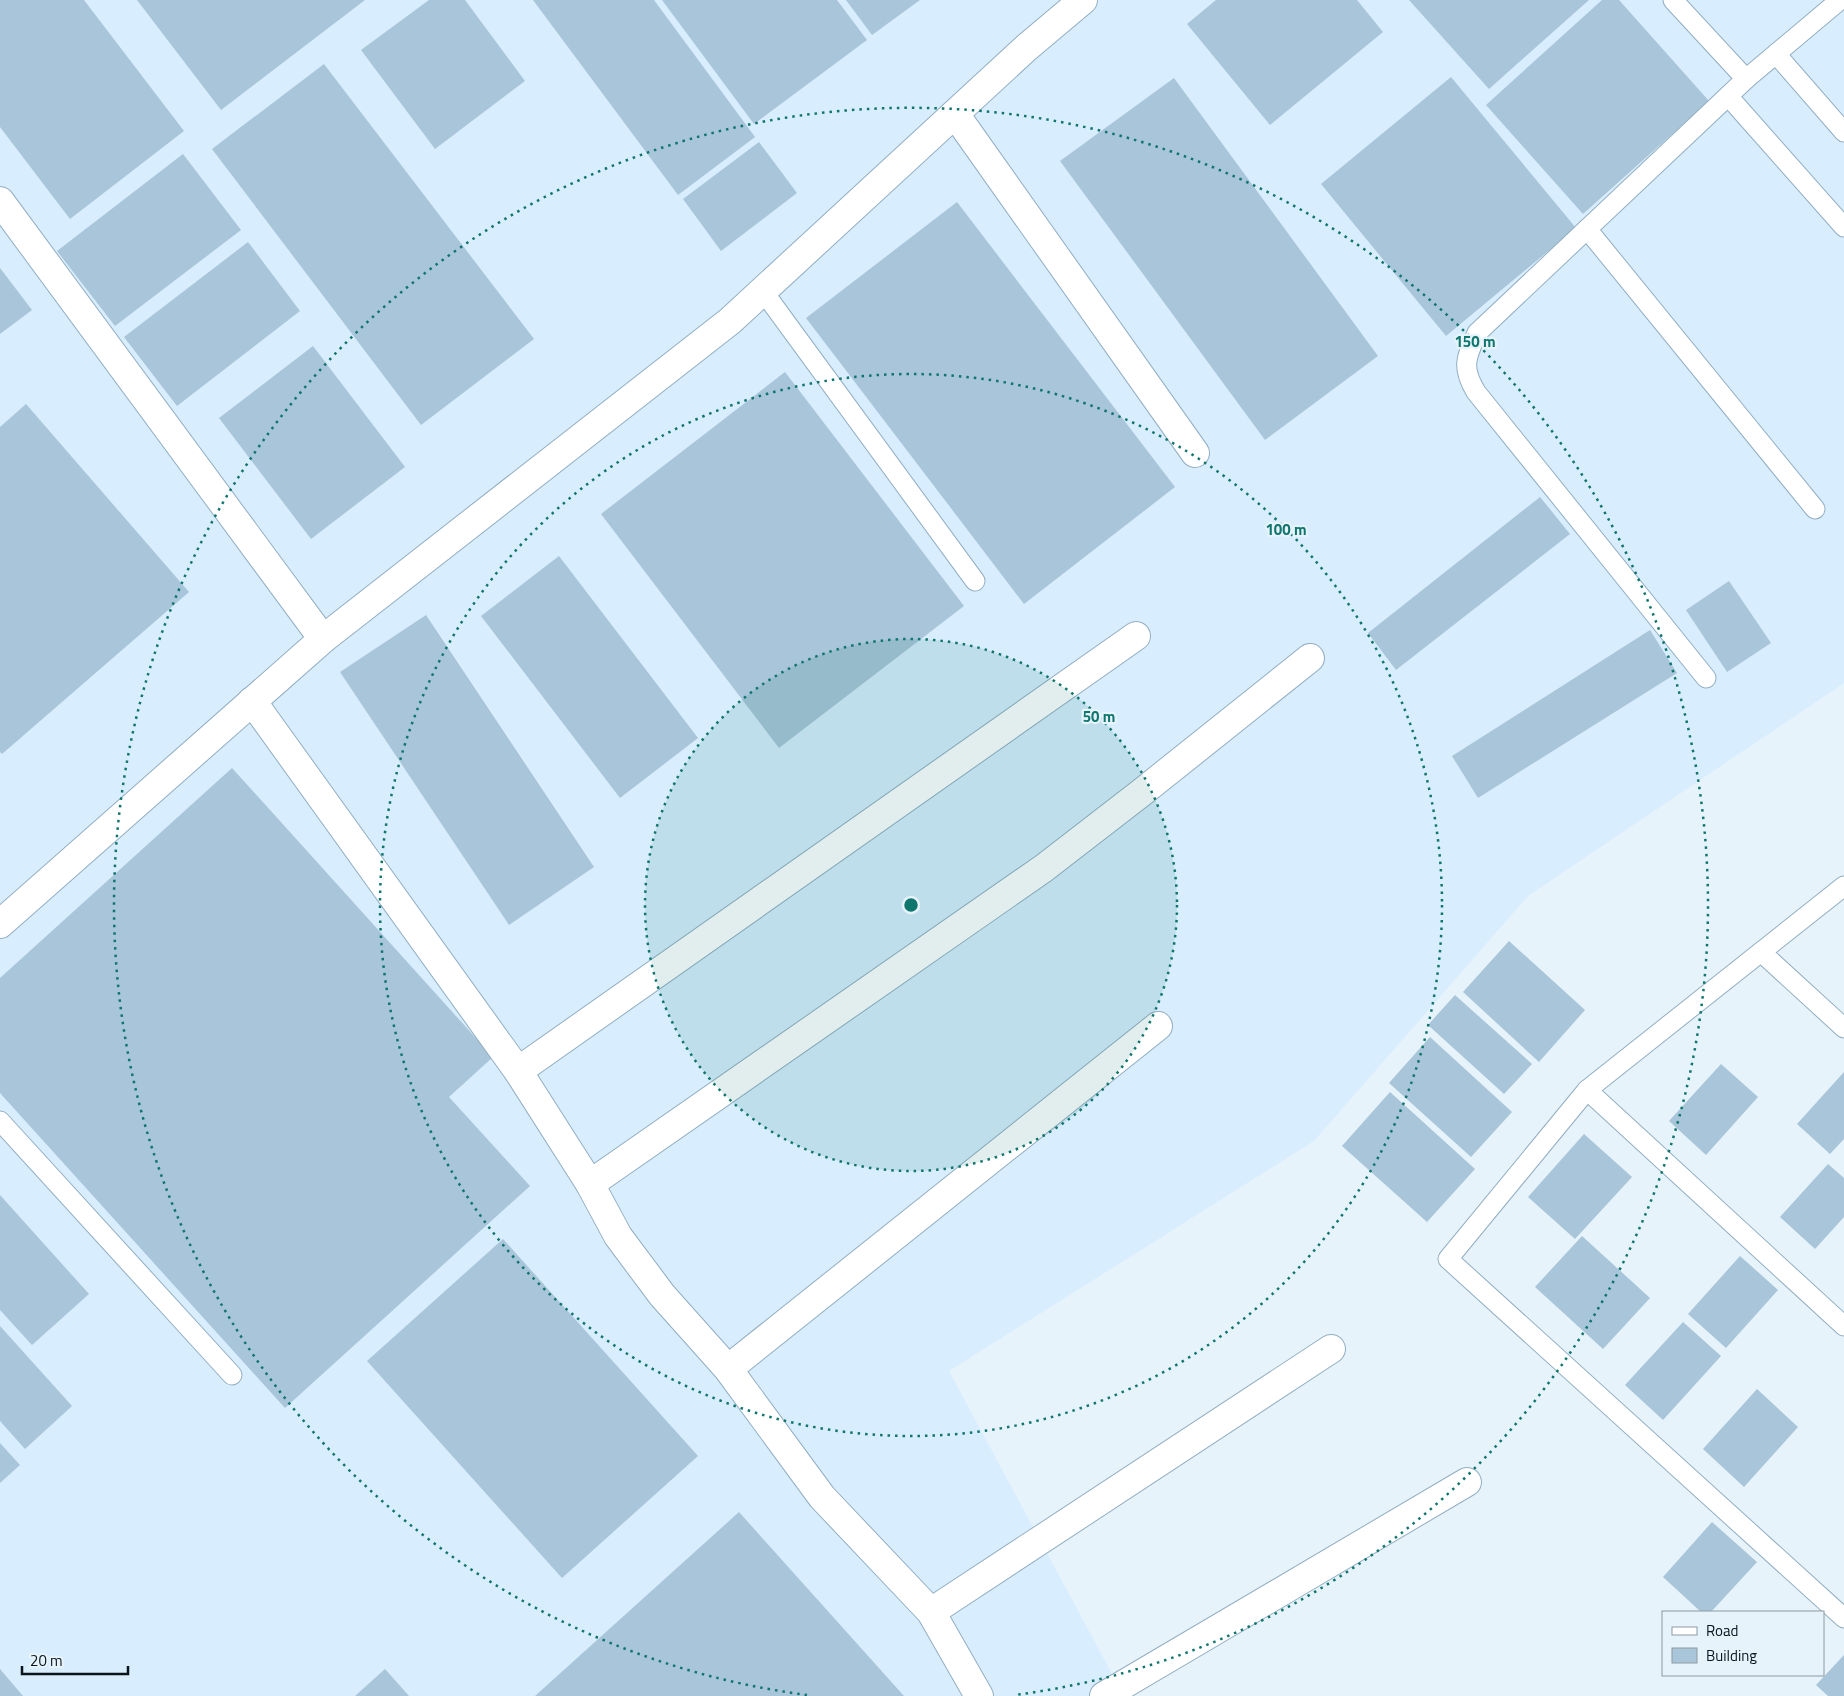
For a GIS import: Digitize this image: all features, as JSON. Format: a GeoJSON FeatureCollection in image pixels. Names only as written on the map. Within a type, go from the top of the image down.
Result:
{"type":"FeatureCollection","features":[{"type":"Feature","properties":{"kind":"street"},"geometry":{"type":"LineString","coordinates":[[0,924],[323,639],[730,321],[1026,48],[1083,0]]}},
{"type":"Feature","properties":{"kind":"street"},"geometry":{"type":"LineString","coordinates":[[955,114],[1195,453]]}},
{"type":"Feature","properties":{"kind":"street"},"geometry":{"type":"LineString","coordinates":[[0,201],[323,639]]}},
{"type":"Feature","properties":{"kind":"street"},"geometry":{"type":"LineString","coordinates":[[518,1071],[1136,636]]}},
{"type":"Feature","properties":{"kind":"street"},"geometry":{"type":"LineString","coordinates":[[590,1184],[1044,868],[1142,793],[1310,658]]}},
{"type":"Feature","properties":{"kind":"street"},"geometry":{"type":"LineString","coordinates":[[252,701],[518,1071],[590,1184],[624,1243],[662,1295],[728,1369],[822,1498],[931,1612],[979,1696]]}},
{"type":"Feature","properties":{"kind":"street"},"geometry":{"type":"LineString","coordinates":[[728,1369],[1158,1026]]}},
{"type":"Feature","properties":{"kind":"street"},"geometry":{"type":"LineString","coordinates":[[931,1612],[1330,1349]]}},
{"type":"Feature","properties":{"kind":"street"},"geometry":{"type":"LineString","coordinates":[[1104,1696],[1467,1482]]}},
{"type":"Feature","properties":{"kind":"lane"},"geometry":{"type":"LineString","coordinates":[[1673,0],[1746,79]]}},
{"type":"Feature","properties":{"kind":"lane"},"geometry":{"type":"LineString","coordinates":[[1706,678],[1476,392],[1466,374],[1468,354],[1477,333],[1746,79],[1840,0]]}},
{"type":"Feature","properties":{"kind":"lane"},"geometry":{"type":"LineString","coordinates":[[1776,54],[1844,132]]}},
{"type":"Feature","properties":{"kind":"lane"},"geometry":{"type":"LineString","coordinates":[[1728,96],[1844,227]]}},
{"type":"Feature","properties":{"kind":"lane"},"geometry":{"type":"LineString","coordinates":[[1587,229],[1815,509]]}},
{"type":"Feature","properties":{"kind":"lane"},"geometry":{"type":"LineString","coordinates":[[763,291],[975,580]]}},
{"type":"Feature","properties":{"kind":"lane"},"geometry":{"type":"LineString","coordinates":[[1844,886],[1586,1090],[1448,1259],[1844,1618]]}},
{"type":"Feature","properties":{"kind":"lane"},"geometry":{"type":"LineString","coordinates":[[1760,952],[1844,1028]]}},
{"type":"Feature","properties":{"kind":"lane"},"geometry":{"type":"LineString","coordinates":[[1586,1090],[1844,1326]]}},
{"type":"Feature","properties":{"kind":"lane"},"geometry":{"type":"LineString","coordinates":[[0,1121],[232,1375]]}},
{"type":"Feature","properties":{"kind":"shaded area"},"geometry":{"type":"Polygon","coordinates":[[[0,0],[1844,0],[1844,683],[1528,896],[1314,1141],[949,1371],[1124,1696],[0,1696],[0,0]]]}},
{"type":"Feature","properties":{"kind":"building"},"geometry":{"type":"Polygon","coordinates":[[[0,0],[84,0],[184,131],[70,219],[0,127],[0,0]]]}},
{"type":"Feature","properties":{"kind":"building"},"geometry":{"type":"Polygon","coordinates":[[[137,0],[365,0],[221,110],[137,0]]]}},
{"type":"Feature","properties":{"kind":"building"},"geometry":{"type":"Polygon","coordinates":[[[429,0],[465,0],[525,81],[435,149],[361,50],[429,0]]]}},
{"type":"Feature","properties":{"kind":"building"},"geometry":{"type":"Polygon","coordinates":[[[533,0],[654,0],[755,137],[678,195],[533,0]]]}},
{"type":"Feature","properties":{"kind":"building"},"geometry":{"type":"Polygon","coordinates":[[[662,0],[837,0],[867,40],[754,124],[662,0]]]}},
{"type":"Feature","properties":{"kind":"building"},"geometry":{"type":"Polygon","coordinates":[[[846,0],[920,0],[872,35],[846,0]]]}},
{"type":"Feature","properties":{"kind":"building"},"geometry":{"type":"Polygon","coordinates":[[[1216,0],[1357,0],[1383,32],[1270,125],[1187,24],[1216,0]]]}},
{"type":"Feature","properties":{"kind":"building"},"geometry":{"type":"Polygon","coordinates":[[[1409,0],[1589,0],[1489,89],[1409,0]]]}},
{"type":"Feature","properties":{"kind":"building"},"geometry":{"type":"Polygon","coordinates":[[[1602,0],[1619,0],[1709,101],[1583,214],[1486,105],[1602,0]]]}},
{"type":"Feature","properties":{"kind":"building"},"geometry":{"type":"Polygon","coordinates":[[[324,64],[534,339],[421,425],[212,149],[324,64]]]}},
{"type":"Feature","properties":{"kind":"building"},"geometry":{"type":"Polygon","coordinates":[[[1451,77],[1576,228],[1446,336],[1321,184],[1451,77]]]}},
{"type":"Feature","properties":{"kind":"building"},"geometry":{"type":"Polygon","coordinates":[[[1174,78],[1378,356],[1265,440],[1060,161],[1174,78]]]}},
{"type":"Feature","properties":{"kind":"building"},"geometry":{"type":"Polygon","coordinates":[[[759,142],[797,193],[721,251],[683,199],[759,142]]]}},
{"type":"Feature","properties":{"kind":"building"},"geometry":{"type":"Polygon","coordinates":[[[183,154],[241,230],[115,326],[57,251],[183,154]]]}},
{"type":"Feature","properties":{"kind":"building"},"geometry":{"type":"Polygon","coordinates":[[[957,202],[1175,487],[1024,604],[806,318],[957,202]]]}},
{"type":"Feature","properties":{"kind":"building"},"geometry":{"type":"Polygon","coordinates":[[[248,242],[300,311],[177,406],[124,337],[248,242]]]}},
{"type":"Feature","properties":{"kind":"building"},"geometry":{"type":"Polygon","coordinates":[[[0,268],[32,310],[0,334],[0,268]]]}},
{"type":"Feature","properties":{"kind":"building"},"geometry":{"type":"Polygon","coordinates":[[[313,346],[405,467],[311,539],[219,418],[313,346]]]}},
{"type":"Feature","properties":{"kind":"building"},"geometry":{"type":"Polygon","coordinates":[[[785,372],[964,606],[779,748],[601,514],[785,372]]]}},
{"type":"Feature","properties":{"kind":"building"},"geometry":{"type":"Polygon","coordinates":[[[26,404],[189,592],[2,754],[0,752],[0,427],[26,404]]]}},
{"type":"Feature","properties":{"kind":"building"},"geometry":{"type":"Polygon","coordinates":[[[1540,497],[1570,534],[1396,670],[1368,633],[1540,497]]]}},
{"type":"Feature","properties":{"kind":"building"},"geometry":{"type":"Polygon","coordinates":[[[559,556],[698,738],[620,798],[481,616],[559,556]]]}},
{"type":"Feature","properties":{"kind":"building"},"geometry":{"type":"Polygon","coordinates":[[[1729,581],[1771,643],[1727,672],[1686,610],[1729,581]]]}},
{"type":"Feature","properties":{"kind":"building"},"geometry":{"type":"Polygon","coordinates":[[[426,615],[594,867],[509,925],[340,672],[426,615]]]}},
{"type":"Feature","properties":{"kind":"building"},"geometry":{"type":"Polygon","coordinates":[[[1650,630],[1677,673],[1478,798],[1452,756],[1650,630]]]}},
{"type":"Feature","properties":{"kind":"building"},"geometry":{"type":"Polygon","coordinates":[[[232,768],[493,1057],[449,1097],[530,1186],[285,1408],[0,1093],[0,978],[232,768]]]}},
{"type":"Feature","properties":{"kind":"building"},"geometry":{"type":"Polygon","coordinates":[[[1509,941],[1585,1010],[1539,1062],[1463,992],[1509,941]]]}},
{"type":"Feature","properties":{"kind":"building"},"geometry":{"type":"Polygon","coordinates":[[[1455,995],[1532,1064],[1504,1094],[1428,1025],[1455,995]]]}},
{"type":"Feature","properties":{"kind":"building"},"geometry":{"type":"Polygon","coordinates":[[[1430,1037],[1512,1112],[1471,1157],[1389,1083],[1430,1037]]]}},
{"type":"Feature","properties":{"kind":"building"},"geometry":{"type":"Polygon","coordinates":[[[1721,1064],[1758,1097],[1706,1155],[1669,1121],[1721,1064]]]}},
{"type":"Feature","properties":{"kind":"building"},"geometry":{"type":"Polygon","coordinates":[[[1844,1072],[1844,1139],[1830,1154],[1797,1124],[1844,1072]]]}},
{"type":"Feature","properties":{"kind":"building"},"geometry":{"type":"Polygon","coordinates":[[[1390,1092],[1475,1169],[1427,1222],[1342,1146],[1390,1092]]]}},
{"type":"Feature","properties":{"kind":"building"},"geometry":{"type":"Polygon","coordinates":[[[1584,1134],[1632,1177],[1575,1239],[1528,1197],[1584,1134]]]}},
{"type":"Feature","properties":{"kind":"building"},"geometry":{"type":"Polygon","coordinates":[[[1828,1164],[1844,1178],[1844,1217],[1815,1249],[1780,1217],[1828,1164]]]}},
{"type":"Feature","properties":{"kind":"building"},"geometry":{"type":"Polygon","coordinates":[[[0,1195],[89,1294],[32,1345],[0,1310],[0,1195]]]}},
{"type":"Feature","properties":{"kind":"building"},"geometry":{"type":"Polygon","coordinates":[[[1582,1236],[1650,1298],[1603,1349],[1535,1287],[1582,1236]]]}},
{"type":"Feature","properties":{"kind":"building"},"geometry":{"type":"Polygon","coordinates":[[[503,1239],[698,1456],[562,1578],[367,1361],[503,1239]]]}},
{"type":"Feature","properties":{"kind":"building"},"geometry":{"type":"Polygon","coordinates":[[[1740,1256],[1778,1290],[1726,1348],[1688,1314],[1740,1256]]]}},
{"type":"Feature","properties":{"kind":"building"},"geometry":{"type":"Polygon","coordinates":[[[1683,1322],[1721,1356],[1663,1420],[1625,1385],[1683,1322]]]}},
{"type":"Feature","properties":{"kind":"building"},"geometry":{"type":"Polygon","coordinates":[[[0,1326],[72,1406],[25,1449],[0,1421],[0,1326]]]}},
{"type":"Feature","properties":{"kind":"building"},"geometry":{"type":"Polygon","coordinates":[[[1757,1389],[1798,1427],[1744,1487],[1703,1449],[1757,1389]]]}},
{"type":"Feature","properties":{"kind":"building"},"geometry":{"type":"Polygon","coordinates":[[[0,1443],[20,1465],[0,1483],[0,1443]]]}},
{"type":"Feature","properties":{"kind":"building"},"geometry":{"type":"Polygon","coordinates":[[[739,1512],[904,1696],[535,1696],[739,1512]]]}},
{"type":"Feature","properties":{"kind":"building"},"geometry":{"type":"Polygon","coordinates":[[[1712,1522],[1757,1562],[1712,1611],[1700,1611],[1663,1577],[1712,1522]]]}},
{"type":"Feature","properties":{"kind":"building"},"geometry":{"type":"Polygon","coordinates":[[[1844,1655],[1844,1696],[1828,1696],[1816,1685],[1844,1655]]]}},
{"type":"Feature","properties":{"kind":"building"},"geometry":{"type":"Polygon","coordinates":[[[0,1669],[23,1696],[0,1696],[0,1669]]]}},
{"type":"Feature","properties":{"kind":"building"},"geometry":{"type":"Polygon","coordinates":[[[385,1669],[409,1696],[355,1696],[385,1669]]]}}]}
